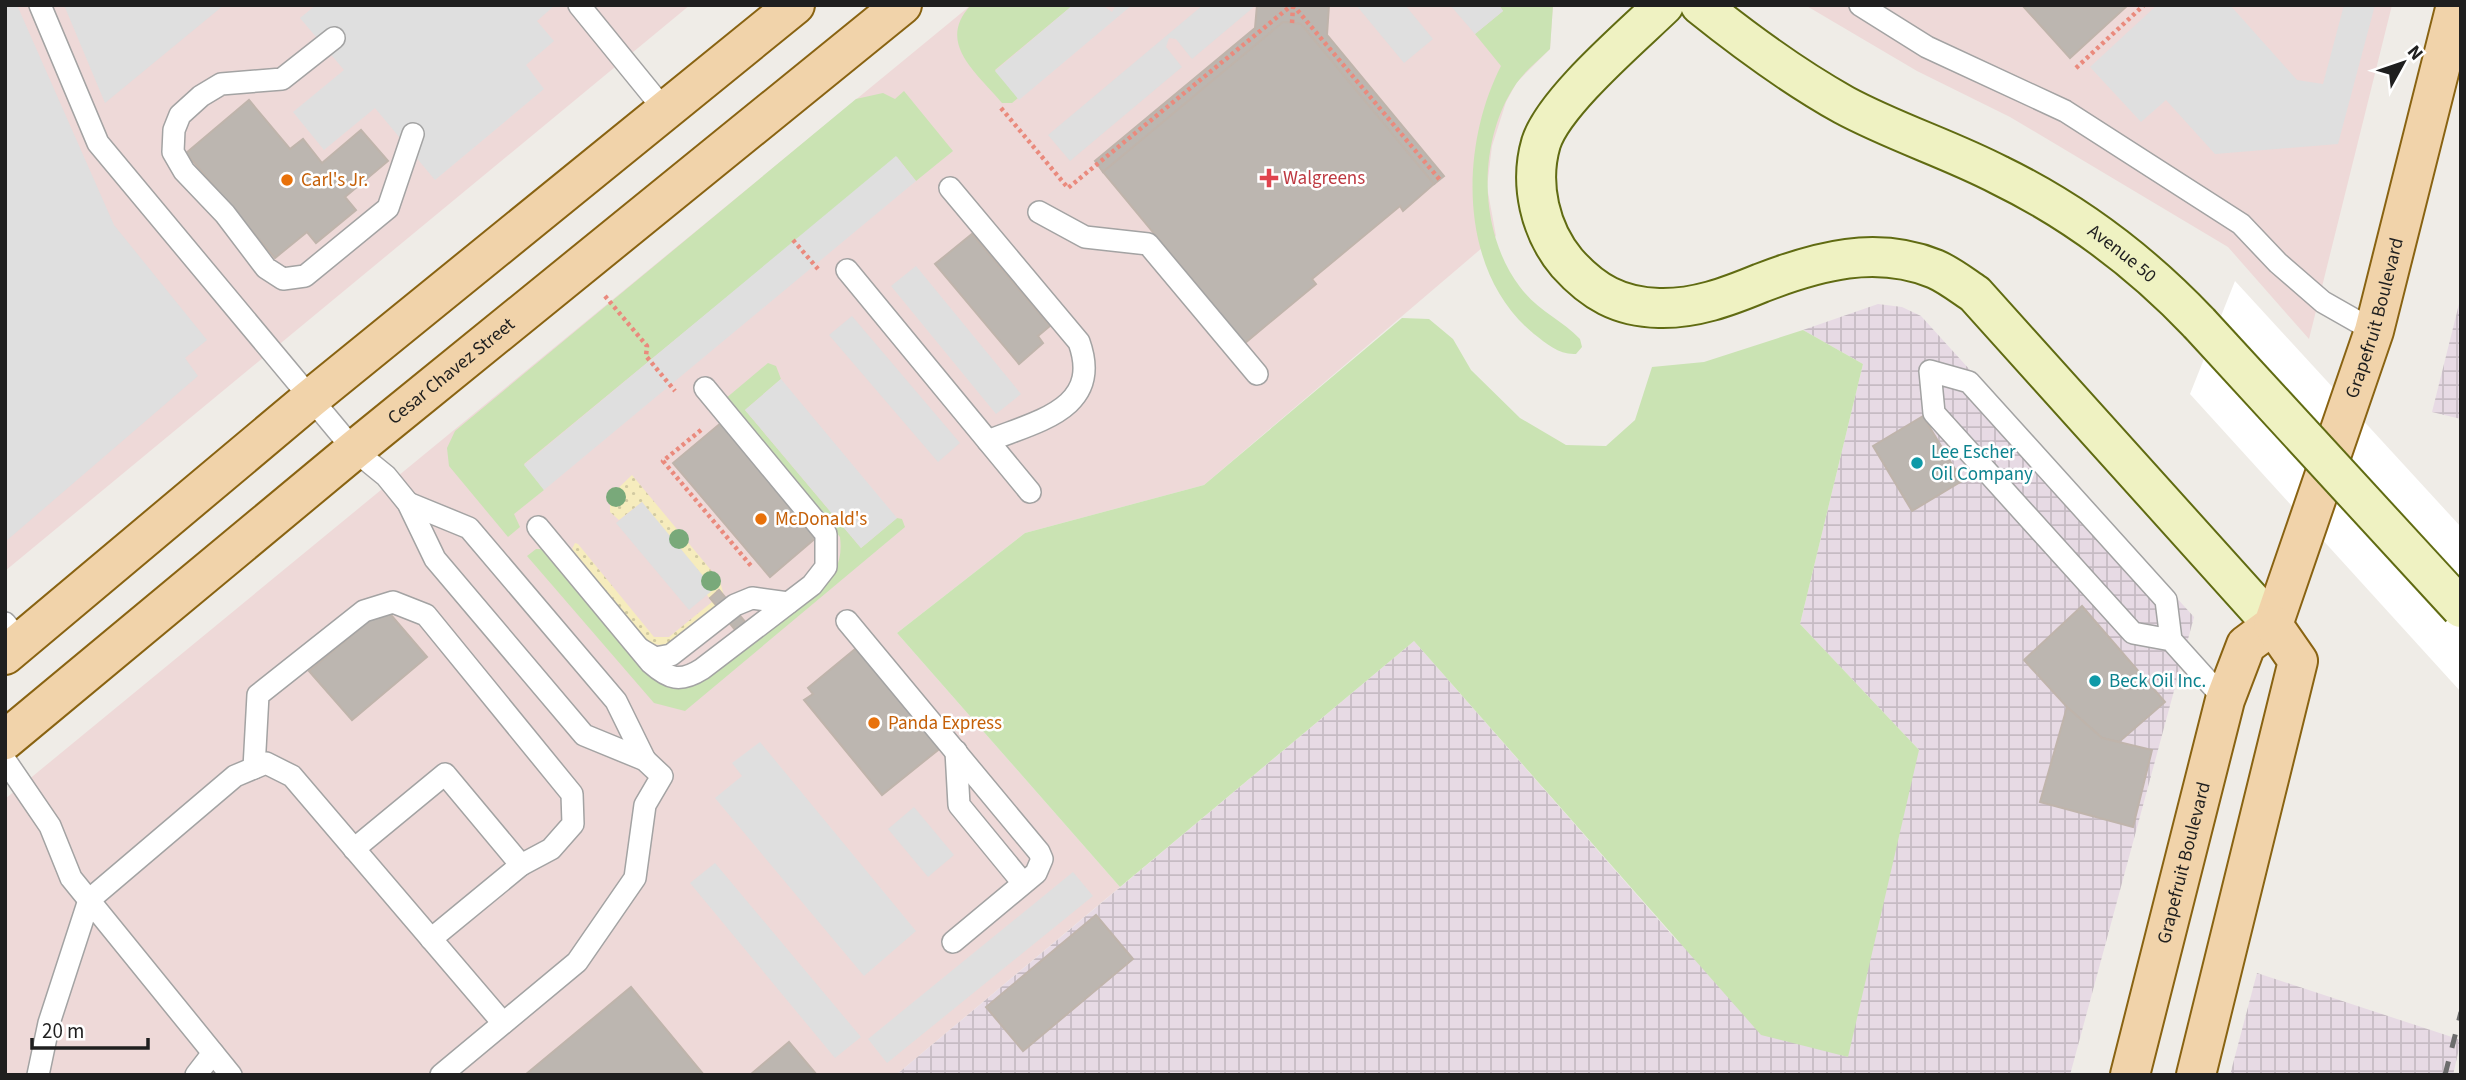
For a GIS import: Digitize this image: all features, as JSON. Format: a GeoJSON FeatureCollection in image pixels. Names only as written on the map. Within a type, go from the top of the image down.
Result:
{"type":"FeatureCollection","features":[{"type":"Feature","properties":{"kind":"main road"},"geometry":{"type":"LineString","coordinates":[[11,640],[667,113],[796,5]]}},
{"type":"Feature","properties":{"kind":"main road","name":"Cesar Chavez Street"},"geometry":{"type":"LineString","coordinates":[[5,740],[354,450],[902,5]]}},
{"type":"Feature","properties":{"kind":"main road"},"geometry":{"type":"LineString","coordinates":[[1664,5],[1580,88],[1553,121],[1541,143],[1537,184],[1541,218],[1555,248],[1582,279],[1621,304],[1658,308],[1695,306],[1808,267],[1854,256],[1892,255],[1937,270],[1984,304],[2273,625],[2298,661],[2196,1075]]}},
{"type":"Feature","properties":{"kind":"main road","name":"Avenue 50"},"geometry":{"type":"LineString","coordinates":[[1700,5],[1762,55],[1845,105],[1999,175],[2063,211],[2120,248],[2160,282],[2199,323],[2461,608]]}},
{"type":"Feature","properties":{"kind":"main road","name":"Grapefruit Boulevard"},"geometry":{"type":"LineString","coordinates":[[2130,1075],[2225,700],[2246,645],[2273,625],[2375,331],[2456,5]]}},
{"type":"Feature","properties":{"kind":"lane"},"geometry":{"type":"LineString","coordinates":[[40,5],[98,143],[354,450],[386,476],[408,502],[435,559],[584,735],[645,760],[663,776],[645,805],[635,878],[577,962],[441,1075]]}},
{"type":"Feature","properties":{"kind":"lane"},"geometry":{"type":"LineString","coordinates":[[579,5],[667,113]]}},
{"type":"Feature","properties":{"kind":"lane"},"geometry":{"type":"LineString","coordinates":[[1860,5],[1927,47],[2065,111],[2241,224],[2278,263],[2323,302],[2375,331]]}},
{"type":"Feature","properties":{"kind":"lane"},"geometry":{"type":"LineString","coordinates":[[334,38],[282,79],[221,84],[201,96],[180,115],[174,130],[173,152],[184,171],[225,214],[266,268],[284,279],[305,276],[388,208],[413,134]]}},
{"type":"Feature","properties":{"kind":"lane"},"geometry":{"type":"LineString","coordinates":[[950,188],[1079,342],[1085,359],[1083,387],[1060,411],[988,441]]}},
{"type":"Feature","properties":{"kind":"lane"},"geometry":{"type":"LineString","coordinates":[[1039,212],[1085,237],[1148,244],[1257,374]]}},
{"type":"Feature","properties":{"kind":"lane"},"geometry":{"type":"LineString","coordinates":[[847,270],[1030,492]]}},
{"type":"Feature","properties":{"kind":"lane"},"geometry":{"type":"LineString","coordinates":[[2171,640],[2133,633],[1934,413],[1930,371],[1969,382],[2158,591],[2166,600],[2171,640],[2225,700]]}},
{"type":"Feature","properties":{"kind":"lane"},"geometry":{"type":"LineString","coordinates":[[538,527],[664,675],[686,679],[812,586],[826,567],[826,534],[705,388]]}},
{"type":"Feature","properties":{"kind":"lane"},"geometry":{"type":"LineString","coordinates":[[408,502],[469,528],[616,701],[645,760]]}},
{"type":"Feature","properties":{"kind":"lane"},"geometry":{"type":"LineString","coordinates":[[639,648],[655,658],[671,656],[752,598],[788,603]]}},
{"type":"Feature","properties":{"kind":"lane"},"geometry":{"type":"LineString","coordinates":[[254,768],[258,695],[364,611],[393,602],[426,615],[572,794],[573,824],[551,849],[521,866],[431,940]]}},
{"type":"Feature","properties":{"kind":"lane"},"geometry":{"type":"LineString","coordinates":[[847,621],[1040,852],[1041,867],[953,942]]}},
{"type":"Feature","properties":{"kind":"lane"},"geometry":{"type":"LineString","coordinates":[[956,751],[959,805],[1023,883]]}},
{"type":"Feature","properties":{"kind":"lane"},"geometry":{"type":"LineString","coordinates":[[5,760],[50,826],[71,878],[231,1075]]}},
{"type":"Feature","properties":{"kind":"lane"},"geometry":{"type":"LineString","coordinates":[[38,1075],[49,1023],[89,900],[235,776],[265,763],[292,776],[503,1023]]}},
{"type":"Feature","properties":{"kind":"lane"},"geometry":{"type":"LineString","coordinates":[[354,849],[445,774],[521,866]]}},
{"type":"Feature","properties":{"kind":"lane"},"geometry":{"type":"LineString","coordinates":[[196,1075],[213,1053]]}},
{"type":"Feature","properties":{"kind":"path"},"geometry":{"type":"LineString","coordinates":[[1292,23],[1293,5]]}},
{"type":"Feature","properties":{"kind":"path"},"geometry":{"type":"LineString","coordinates":[[1001,108],[1068,188],[1293,5]]}},
{"type":"Feature","properties":{"kind":"path"},"geometry":{"type":"LineString","coordinates":[[1293,5],[1440,180]]}},
{"type":"Feature","properties":{"kind":"path"},"geometry":{"type":"LineString","coordinates":[[2076,68],[2144,5]]}},
{"type":"Feature","properties":{"kind":"path"},"geometry":{"type":"LineString","coordinates":[[606,296],[647,346],[646,356],[651,362]]}},
{"type":"Feature","properties":{"kind":"path"},"geometry":{"type":"LineString","coordinates":[[719,405],[712,412],[713,420],[663,461],[755,572]]}},
{"type":"Feature","properties":{"kind":"path"},"geometry":{"type":"LineString","coordinates":[[699,504],[705,500]]}},
{"type":"Feature","properties":{"kind":"shaded area"},"geometry":{"type":"Polygon","coordinates":[[[5,5],[690,5],[5,571],[5,5]]]}},
{"type":"Feature","properties":{"kind":"shaded area"},"geometry":{"type":"Polygon","coordinates":[[[5,5],[17,5],[114,225],[207,340],[185,358],[198,376],[5,542],[5,5]]]}},
{"type":"Feature","properties":{"kind":"shaded area"},"geometry":{"type":"Polygon","coordinates":[[[64,5],[224,5],[105,103],[64,5]]]}},
{"type":"Feature","properties":{"kind":"shaded area"},"geometry":{"type":"Polygon","coordinates":[[[316,5],[555,5],[537,21],[554,41],[526,65],[544,89],[435,180],[375,108],[324,150],[293,112],[344,70],[300,18],[316,5]]]}},
{"type":"Feature","properties":{"kind":"shaded area"},"geometry":{"type":"Polygon","coordinates":[[[971,5],[1553,5],[1550,49],[1517,82],[1506,102],[1492,146],[1487,187],[1496,236],[1204,485],[1025,533],[897,633],[1120,887],[896,1075],[5,1075],[5,799],[971,5]]]}},
{"type":"Feature","properties":{"kind":"shaded area"},"geometry":{"type":"Polygon","coordinates":[[[1073,5],[1102,5],[1112,12],[1116,5],[1132,5],[1019,100],[995,71],[1073,5]]]}},
{"type":"Feature","properties":{"kind":"shaded area"},"geometry":{"type":"Polygon","coordinates":[[[1203,5],[1255,6],[1192,59],[1176,39],[1169,38],[1166,47],[1182,67],[1070,161],[1048,135],[1203,5]]]}},
{"type":"Feature","properties":{"kind":"shaded area"},"geometry":{"type":"Polygon","coordinates":[[[1356,5],[1405,5],[1433,39],[1404,63],[1356,5]]]}},
{"type":"Feature","properties":{"kind":"shaded area"},"geometry":{"type":"Polygon","coordinates":[[[1450,5],[1499,5],[1503,11],[1475,34],[1450,5]]]}},
{"type":"Feature","properties":{"kind":"shaded area"},"geometry":{"type":"Polygon","coordinates":[[[1805,5],[2392,5],[2309,339],[2228,247],[2010,117],[1917,71],[1805,5]]]}},
{"type":"Feature","properties":{"kind":"shaded area"},"geometry":{"type":"Polygon","coordinates":[[[2157,5],[2230,5],[2297,80],[2323,84],[2344,5],[2375,5],[2338,144],[2215,154],[2166,100],[2141,122],[2090,67],[2157,5]]]}},
{"type":"Feature","properties":{"kind":"shaded area"},"geometry":{"type":"Polygon","coordinates":[[[896,156],[916,181],[544,490],[524,465],[896,156]]]}},
{"type":"Feature","properties":{"kind":"shaded area"},"geometry":{"type":"Polygon","coordinates":[[[916,266],[1021,394],[996,414],[891,286],[916,266]]]}},
{"type":"Feature","properties":{"kind":"shaded area"},"geometry":{"type":"Polygon","coordinates":[[[2461,296],[2461,419],[2432,412],[2461,296]]]}},
{"type":"Feature","properties":{"kind":"shaded area"},"geometry":{"type":"Polygon","coordinates":[[[1878,304],[1902,307],[1921,316],[2194,617],[2070,1075],[896,1075],[1414,641],[1678,942],[1919,750],[1800,624],[1863,364],[1803,330],[1878,304]]]}},
{"type":"Feature","properties":{"kind":"shaded area"},"geometry":{"type":"Polygon","coordinates":[[[852,316],[960,443],[938,462],[829,335],[852,316]]]}},
{"type":"Feature","properties":{"kind":"shaded area"},"geometry":{"type":"Polygon","coordinates":[[[781,379],[897,518],[861,548],[745,410],[781,379]]]}},
{"type":"Feature","properties":{"kind":"shaded area"},"geometry":{"type":"Polygon","coordinates":[[[642,502],[714,589],[689,610],[616,523],[642,502]]]}},
{"type":"Feature","properties":{"kind":"shaded area"},"geometry":{"type":"Polygon","coordinates":[[[760,742],[916,931],[864,976],[715,798],[742,776],[732,763],[760,742]]]}},
{"type":"Feature","properties":{"kind":"shaded area"},"geometry":{"type":"Polygon","coordinates":[[[914,807],[954,855],[928,877],[888,829],[914,807]]]}},
{"type":"Feature","properties":{"kind":"shaded area"},"geometry":{"type":"Polygon","coordinates":[[[715,863],[861,1037],[835,1058],[690,883],[715,863]]]}},
{"type":"Feature","properties":{"kind":"shaded area"},"geometry":{"type":"Polygon","coordinates":[[[1073,872],[1093,896],[887,1063],[868,1039],[1073,872]]]}},
{"type":"Feature","properties":{"kind":"shaded area"},"geometry":{"type":"Polygon","coordinates":[[[2257,973],[2461,1040],[2453,1075],[2230,1075],[2257,973]]]}},
{"type":"Feature","properties":{"kind":"green space"},"geometry":{"type":"Polygon","coordinates":[[[971,5],[1073,5],[995,70],[1018,98],[1012,103],[1002,103],[964,57],[957,32],[961,19],[971,5]]]}},
{"type":"Feature","properties":{"kind":"green space"},"geometry":{"type":"Polygon","coordinates":[[[1499,5],[1553,5],[1550,49],[1516,84],[1503,107],[1494,132],[1489,159],[1490,214],[1506,265],[1527,295],[1580,339],[1582,347],[1576,354],[1564,353],[1549,345],[1534,334],[1509,308],[1491,277],[1479,243],[1473,206],[1473,169],[1487,98],[1501,66],[1475,34],[1503,11],[1499,5]]]}},
{"type":"Feature","properties":{"kind":"green space"},"geometry":{"type":"Polygon","coordinates":[[[904,91],[953,151],[916,181],[897,157],[524,464],[544,490],[514,514],[520,527],[508,537],[449,466],[447,448],[455,431],[856,99],[883,93],[895,99],[904,91]]]}},
{"type":"Feature","properties":{"kind":"green space"},"geometry":{"type":"Polygon","coordinates":[[[1402,318],[1429,319],[1453,339],[1471,370],[1520,418],[1566,445],[1606,446],[1635,420],[1652,367],[1704,362],[1803,330],[1863,364],[1800,624],[1919,750],[1848,1057],[1761,1035],[1414,641],[1120,887],[897,633],[1025,533],[1204,485],[1402,318]]]}},
{"type":"Feature","properties":{"kind":"green space"},"geometry":{"type":"Polygon","coordinates":[[[768,363],[776,366],[781,379],[745,410],[861,548],[897,518],[902,519],[905,527],[685,711],[654,703],[527,556],[536,549],[541,549],[649,676],[673,688],[694,686],[704,680],[820,591],[837,567],[840,537],[725,399],[768,363]]]}},
{"type":"Feature","properties":{"kind":"sand"},"geometry":{"type":"Polygon","coordinates":[[[632,475],[720,581],[725,600],[668,646],[653,644],[642,636],[572,549],[575,543],[578,544],[654,637],[669,637],[712,602],[642,502],[619,520],[610,512],[610,496],[632,475]]]}},
{"type":"Feature","properties":{"kind":"pier"},"geometry":{"type":"Polygon","coordinates":[[[2235,281],[2461,527],[2461,692],[2190,394],[2235,281]]]}},
{"type":"Feature","properties":{"kind":"building"},"geometry":{"type":"Polygon","coordinates":[[[1257,5],[1329,5],[1327,35],[1444,176],[1434,184],[1301,24],[1283,22],[1103,172],[1095,161],[1255,28],[1257,5]]]}},
{"type":"Feature","properties":{"kind":"building"},"geometry":{"type":"Polygon","coordinates":[[[2022,5],[2128,5],[2070,58],[2022,5]]]}},
{"type":"Feature","properties":{"kind":"building","name":"Walgreens"},"geometry":{"type":"Polygon","coordinates":[[[1283,22],[1301,24],[1434,184],[1403,211],[1400,206],[1312,279],[1316,284],[1245,343],[1103,172],[1283,22]]]}},
{"type":"Feature","properties":{"kind":"building","name":"Carl's Jr."},"geometry":{"type":"Polygon","coordinates":[[[249,100],[290,149],[303,139],[322,163],[361,130],[388,161],[345,197],[356,210],[316,243],[307,232],[275,258],[186,153],[249,100]]]}},
{"type":"Feature","properties":{"kind":"building"},"geometry":{"type":"Polygon","coordinates":[[[972,234],[1050,326],[1038,336],[1043,343],[1019,364],[935,264],[972,234]]]}},
{"type":"Feature","properties":{"kind":"building","name":"Lee Escher Oil Company"},"geometry":{"type":"Polygon","coordinates":[[[1923,416],[1962,481],[1912,511],[1873,446],[1923,416]]]}},
{"type":"Feature","properties":{"kind":"building","name":"McDonald's"},"geometry":{"type":"Polygon","coordinates":[[[721,423],[817,537],[770,577],[673,463],[721,423]]]}},
{"type":"Feature","properties":{"kind":"building"},"geometry":{"type":"Polygon","coordinates":[[[719,590],[730,603],[721,611],[710,598],[719,590]]]}},
{"type":"Feature","properties":{"kind":"building","name":"Beck Oil Inc."},"geometry":{"type":"Polygon","coordinates":[[[2082,606],[2165,702],[2119,742],[2102,738],[2067,707],[2024,660],[2082,606]]]}},
{"type":"Feature","properties":{"kind":"building"},"geometry":{"type":"Polygon","coordinates":[[[385,608],[427,657],[352,720],[309,671],[385,608]]]}},
{"type":"Feature","properties":{"kind":"building"},"geometry":{"type":"Polygon","coordinates":[[[736,611],[747,624],[737,632],[726,619],[736,611]]]}},
{"type":"Feature","properties":{"kind":"building","name":"Panda Express"},"geometry":{"type":"Polygon","coordinates":[[[855,649],[860,654],[864,651],[943,746],[882,795],[804,700],[813,694],[808,688],[855,649]]]}},
{"type":"Feature","properties":{"kind":"building"},"geometry":{"type":"Polygon","coordinates":[[[2067,707],[2102,738],[2152,750],[2133,827],[2040,802],[2067,707]]]}},
{"type":"Feature","properties":{"kind":"building"},"geometry":{"type":"Polygon","coordinates":[[[1096,915],[1133,959],[1023,1051],[986,1007],[1096,915]]]}},
{"type":"Feature","properties":{"kind":"building"},"geometry":{"type":"Polygon","coordinates":[[[631,987],[704,1075],[525,1075],[631,987]]]}},
{"type":"Feature","properties":{"kind":"building"},"geometry":{"type":"Polygon","coordinates":[[[789,1042],[817,1075],[750,1075],[789,1042]]]}},
{"type":"Feature","properties":{"kind":"railway"},"geometry":{"type":"LineString","coordinates":[[2445,1075],[2461,1012]]}},
{"type":"Feature","properties":{"kind":"place","name":"Walgreens"},"geometry":{"type":"Point","coordinates":[1269,178]}},
{"type":"Feature","properties":{"kind":"place","name":"Carl's Jr."},"geometry":{"type":"Point","coordinates":[287,180]}},
{"type":"Feature","properties":{"kind":"place","name":"Lee Escher Oil Company"},"geometry":{"type":"Point","coordinates":[1917,463]}},
{"type":"Feature","properties":{"kind":"place","name":"McDonald's"},"geometry":{"type":"Point","coordinates":[761,519]}},
{"type":"Feature","properties":{"kind":"place","name":"Beck Oil Inc."},"geometry":{"type":"Point","coordinates":[2095,681]}},
{"type":"Feature","properties":{"kind":"place","name":"Panda Express"},"geometry":{"type":"Point","coordinates":[874,723]}}]}
